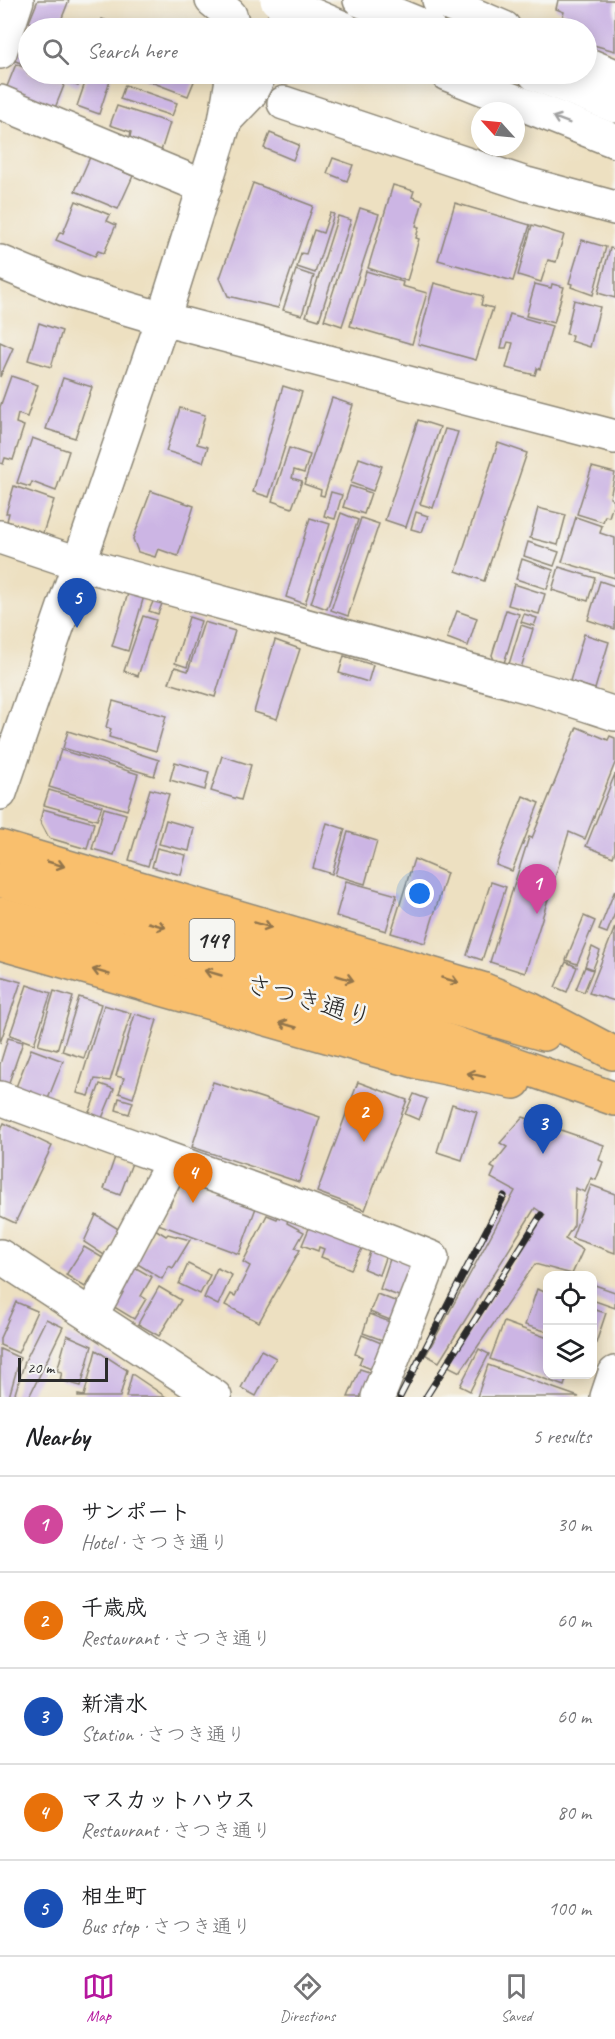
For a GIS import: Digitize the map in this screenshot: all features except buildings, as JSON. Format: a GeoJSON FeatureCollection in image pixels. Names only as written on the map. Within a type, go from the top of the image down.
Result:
{"type":"FeatureCollection","features":[{"type":"Feature","properties":{"kind":"highway"},"geometry":{"type":"LineString","coordinates":[[0,847],[482,989],[530,1009],[614,1054]]}},
{"type":"Feature","properties":{"kind":"highway","name":"さつき通り"},"geometry":{"type":"LineString","coordinates":[[0,880],[417,1014],[555,1078],[615,1099]]}},
{"type":"Feature","properties":{"kind":"highway","name":"さつき通り"},"geometry":{"type":"LineString","coordinates":[[0,914],[417,1014],[614,1054]]}},
{"type":"Feature","properties":{"kind":"highway"},"geometry":{"type":"LineString","coordinates":[[0,943],[418,1062],[511,1082],[555,1078]]}},
{"type":"Feature","properties":{"kind":"street"},"geometry":{"type":"LineString","coordinates":[[0,52],[17,0]]}},
{"type":"Feature","properties":{"kind":"street"},"geometry":{"type":"LineString","coordinates":[[212,0],[231,18]]}},
{"type":"Feature","properties":{"kind":"street"},"geometry":{"type":"LineString","coordinates":[[277,0],[319,18]]}},
{"type":"Feature","properties":{"kind":"street"},"geometry":{"type":"LineString","coordinates":[[286,18],[294,0]]}},
{"type":"Feature","properties":{"kind":"street"},"geometry":{"type":"LineString","coordinates":[[360,0],[404,18]]}},
{"type":"Feature","properties":{"kind":"street"},"geometry":{"type":"LineString","coordinates":[[439,0],[481,18]]}},
{"type":"Feature","properties":{"kind":"street"},"geometry":{"type":"LineString","coordinates":[[597,69],[615,76]]}},
{"type":"Feature","properties":{"kind":"street"},"geometry":{"type":"LineString","coordinates":[[0,794],[81,564],[163,319],[225,121],[231,84]]}},
{"type":"Feature","properties":{"kind":"street"},"geometry":{"type":"LineString","coordinates":[[225,121],[249,95],[255,84]]}},
{"type":"Feature","properties":{"kind":"street"},"geometry":{"type":"LineString","coordinates":[[472,84],[615,141]]}},
{"type":"Feature","properties":{"kind":"street"},"geometry":{"type":"LineString","coordinates":[[561,84],[615,106]]}},
{"type":"Feature","properties":{"kind":"street"},"geometry":{"type":"LineString","coordinates":[[0,102],[204,187]]}},
{"type":"Feature","properties":{"kind":"street"},"geometry":{"type":"LineString","coordinates":[[284,103],[526,184],[615,208]]}},
{"type":"Feature","properties":{"kind":"street"},"geometry":{"type":"LineString","coordinates":[[0,262],[75,293],[163,319],[615,437]]}},
{"type":"Feature","properties":{"kind":"street"},"geometry":{"type":"LineString","coordinates":[[0,537],[81,564],[548,692],[615,714]]}},
{"type":"Feature","properties":{"kind":"street"},"geometry":{"type":"LineString","coordinates":[[0,1098],[172,1162],[316,1210],[432,1258],[378,1397]]}},
{"type":"Feature","properties":{"kind":"street"},"geometry":{"type":"LineString","coordinates":[[91,1316],[172,1162]]}},
{"type":"Feature","properties":{"kind":"street"},"geometry":{"type":"LineString","coordinates":[[0,1256],[206,1395]]}},
{"type":"Feature","properties":{"kind":"street"},"geometry":{"type":"LineString","coordinates":[[607,1397],[615,1373]]}},
{"type":"Feature","properties":{"kind":"railway"},"geometry":{"type":"LineString","coordinates":[[400,1397],[504,1196]]}},
{"type":"Feature","properties":{"kind":"railway"},"geometry":{"type":"LineString","coordinates":[[426,1397],[541,1215]]}},
{"type":"Feature","properties":{"kind":"place","name":"相生町"},"geometry":{"type":"Point","coordinates":[77,628]}},
{"type":"Feature","properties":{"kind":"place","name":"サンポート"},"geometry":{"type":"Point","coordinates":[537,914]}},
{"type":"Feature","properties":{"kind":"place","name":"千歳成"},"geometry":{"type":"Point","coordinates":[364,1142]}},
{"type":"Feature","properties":{"kind":"place","name":"新清水"},"geometry":{"type":"Point","coordinates":[543,1154]}},
{"type":"Feature","properties":{"kind":"place","name":"マスカットハウス"},"geometry":{"type":"Point","coordinates":[193,1203]}}]}
